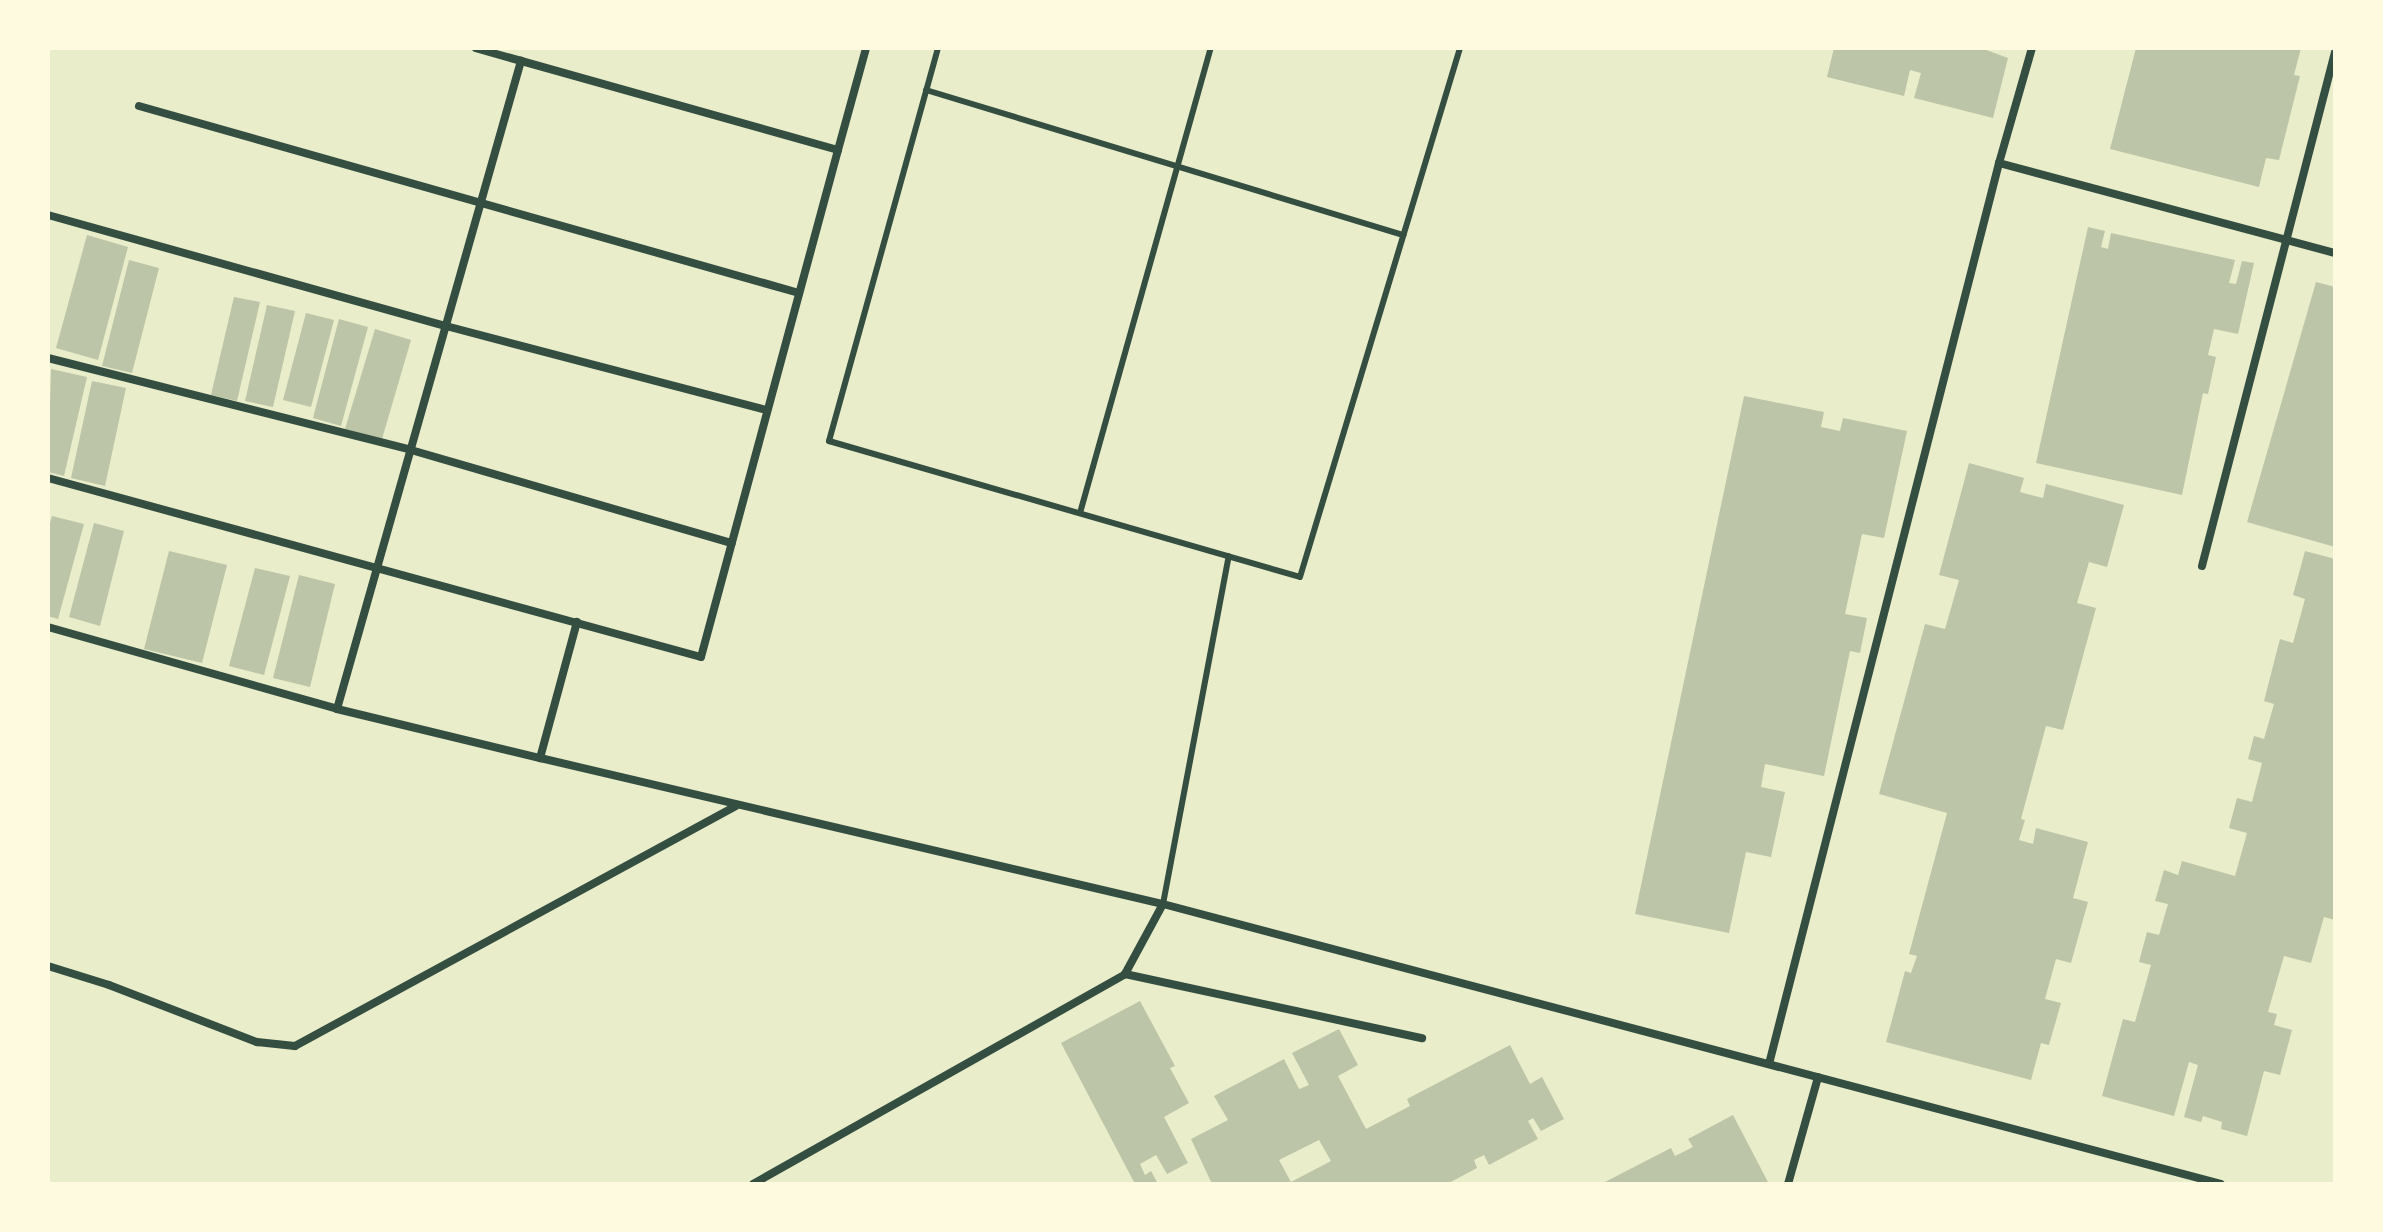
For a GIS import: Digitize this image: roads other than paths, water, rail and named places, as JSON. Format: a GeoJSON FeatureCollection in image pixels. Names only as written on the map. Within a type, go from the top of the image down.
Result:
{"type":"FeatureCollection","features":[{"type":"Feature","properties":{"kind":"street"},"geometry":{"type":"LineString","coordinates":[[476,48],[838,150]]}},
{"type":"Feature","properties":{"kind":"street"},"geometry":{"type":"LineString","coordinates":[[48,478],[701,657],[866,48]]}},
{"type":"Feature","properties":{"kind":"street"},"geometry":{"type":"LineString","coordinates":[[1769,1064],[1999,163],[2032,48]]}},
{"type":"Feature","properties":{"kind":"street"},"geometry":{"type":"LineString","coordinates":[[2202,566],[2335,52]]}},
{"type":"Feature","properties":{"kind":"street"},"geometry":{"type":"LineString","coordinates":[[337,709],[521,61]]}},
{"type":"Feature","properties":{"kind":"street"},"geometry":{"type":"LineString","coordinates":[[139,106],[799,293]]}},
{"type":"Feature","properties":{"kind":"street"},"geometry":{"type":"LineString","coordinates":[[1999,163],[2335,253]]}},
{"type":"Feature","properties":{"kind":"street"},"geometry":{"type":"LineString","coordinates":[[48,215],[446,326],[767,410]]}},
{"type":"Feature","properties":{"kind":"street"},"geometry":{"type":"LineString","coordinates":[[48,358],[411,450],[732,543]]}},
{"type":"Feature","properties":{"kind":"street"},"geometry":{"type":"LineString","coordinates":[[540,758],[577,622]]}},
{"type":"Feature","properties":{"kind":"street"},"geometry":{"type":"LineString","coordinates":[[48,627],[337,709],[1163,904],[2221,1184]]}},
{"type":"Feature","properties":{"kind":"street"},"geometry":{"type":"LineString","coordinates":[[48,966],[109,985],[257,1042],[295,1046],[737,805]]}},
{"type":"Feature","properties":{"kind":"street"},"geometry":{"type":"LineString","coordinates":[[753,1184],[1125,974],[1163,904]]}},
{"type":"Feature","properties":{"kind":"street"},"geometry":{"type":"LineString","coordinates":[[1125,974],[1422,1038]]}},
{"type":"Feature","properties":{"kind":"street"},"geometry":{"type":"LineString","coordinates":[[1788,1184],[1818,1077]]}},
{"type":"Feature","properties":{"kind":"lane"},"geometry":{"type":"LineString","coordinates":[[938,48],[829,441],[1300,577],[1460,48]]}},
{"type":"Feature","properties":{"kind":"lane"},"geometry":{"type":"LineString","coordinates":[[1080,513],[1211,48]]}},
{"type":"Feature","properties":{"kind":"lane"},"geometry":{"type":"LineString","coordinates":[[926,90],[1177,169],[1403,235]]}},
{"type":"Feature","properties":{"kind":"lane"},"geometry":{"type":"LineString","coordinates":[[1163,904],[1229,556]]}}]}
